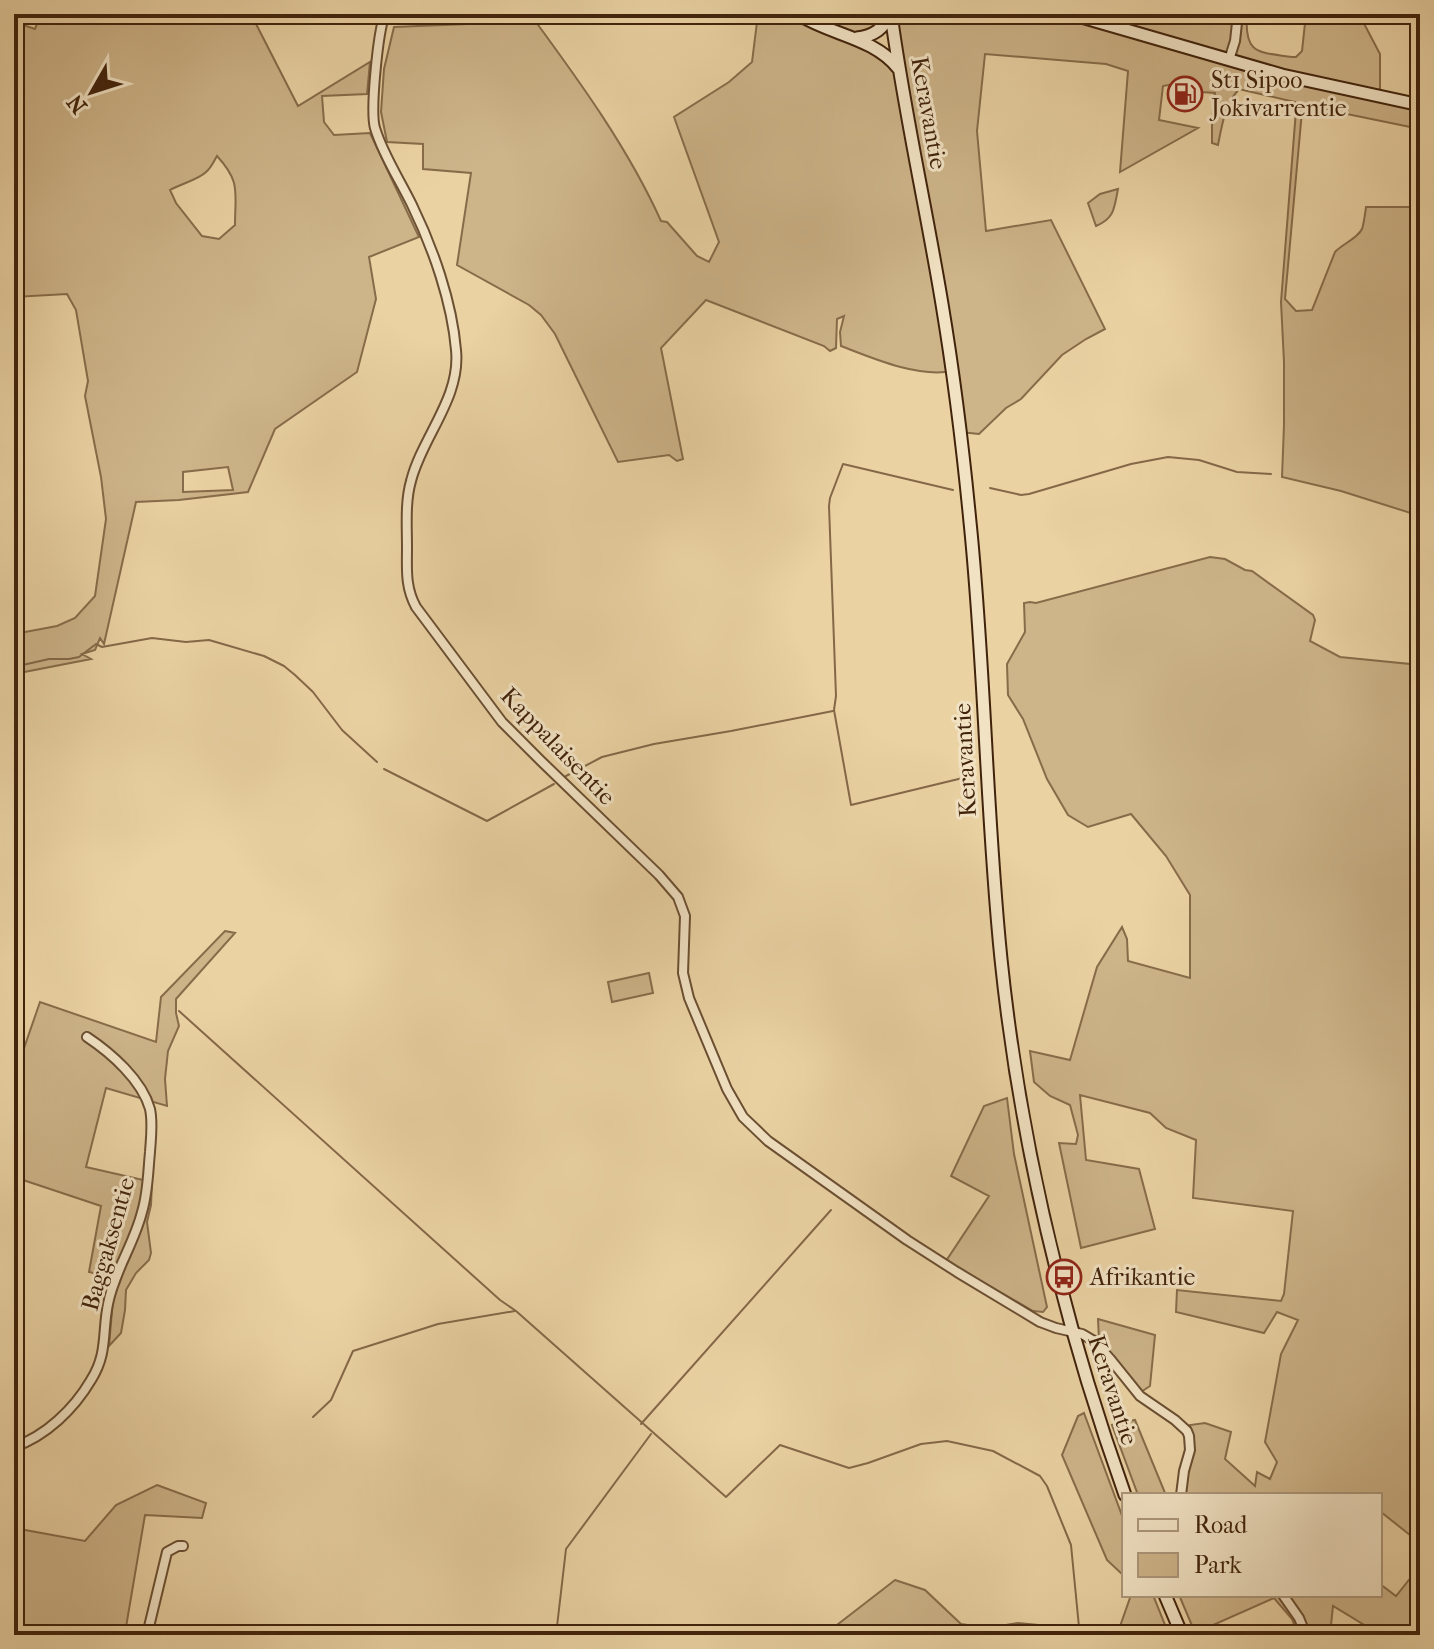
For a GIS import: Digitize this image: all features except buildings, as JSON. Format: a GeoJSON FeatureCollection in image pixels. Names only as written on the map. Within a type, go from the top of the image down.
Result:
{"type":"FeatureCollection","features":[{"type":"Feature","properties":{"kind":"main road"},"geometry":{"type":"LineString","coordinates":[[798,14],[822,28],[862,41],[887,56],[898,68]]}},
{"type":"Feature","properties":{"kind":"main road","name":"Keravantie"},"geometry":{"type":"LineString","coordinates":[[890,14],[942,307],[965,470],[977,592],[1001,960],[1012,1047],[1033,1173],[1072,1331],[1124,1493]]}},
{"type":"Feature","properties":{"kind":"main road"},"geometry":{"type":"LineString","coordinates":[[851,38],[861,38],[878,31],[890,14]]}},
{"type":"Feature","properties":{"kind":"main road"},"geometry":{"type":"LineString","coordinates":[[1071,14],[1282,75],[1420,105]]}},
{"type":"Feature","properties":{"kind":"main road"},"geometry":{"type":"LineString","coordinates":[[1166,1597],[1182,1635]]}},
{"type":"Feature","properties":{"kind":"street","name":"Kappalaisentie"},"geometry":{"type":"LineString","coordinates":[[385,14],[375,91],[375,127],[423,230],[450,309],[457,354],[444,406],[410,482],[407,580],[411,597],[502,722],[678,897],[685,916],[683,973],[689,998],[727,1089],[743,1117],[768,1141],[907,1240],[1040,1322],[1072,1331]]}},
{"type":"Feature","properties":{"kind":"street"},"geometry":{"type":"LineString","coordinates":[[1229,60],[1238,14]]}},
{"type":"Feature","properties":{"kind":"street","name":"Baggaksentie"},"geometry":{"type":"LineString","coordinates":[[14,1447],[28,1441],[64,1415],[82,1394],[99,1366],[104,1351],[108,1302],[145,1200],[152,1123],[148,1103],[122,1065],[87,1037]]}},
{"type":"Feature","properties":{"kind":"street"},"geometry":{"type":"LineString","coordinates":[[1072,1331],[1094,1341],[1140,1396],[1187,1431],[1190,1450],[1181,1493]]}},
{"type":"Feature","properties":{"kind":"street"},"geometry":{"type":"LineString","coordinates":[[147,1635],[167,1552],[183,1546]]}},
{"type":"Feature","properties":{"kind":"street"},"geometry":{"type":"LineString","coordinates":[[1284,1597],[1306,1635]]}},
{"type":"Feature","properties":{"kind":"green space"},"geometry":{"type":"Polygon","coordinates":[[[41,14],[255,14],[254,20],[298,106],[370,62],[367,94],[322,96],[324,122],[334,135],[370,133],[419,237],[369,257],[376,299],[357,372],[275,429],[248,492],[136,502],[104,644],[100,638],[95,650],[82,654],[91,659],[14,674],[14,634],[57,626],[75,618],[95,596],[106,519],[85,396],[88,381],[76,310],[67,294],[14,297],[14,39],[17,23],[35,29],[41,14]],[[217,156],[203,175],[170,190],[176,203],[202,236],[219,239],[235,225],[236,196],[230,173],[217,156]],[[228,467],[183,472],[183,492],[233,490],[228,467]]]}},
{"type":"Feature","properties":{"kind":"green space"},"geometry":{"type":"Polygon","coordinates":[[[758,14],[888,14],[886,22],[861,38],[897,67],[891,14],[1247,14],[1248,37],[1256,49],[1296,57],[1302,51],[1306,14],[1359,14],[1380,54],[1380,96],[1420,105],[1420,129],[1313,107],[1302,111],[1285,299],[1296,311],[1312,310],[1335,252],[1362,229],[1366,207],[1420,207],[1420,516],[1341,491],[1282,477],[1284,362],[1281,302],[1295,102],[1239,89],[1227,108],[1218,145],[1212,143],[1215,93],[1201,92],[1179,83],[1163,86],[1159,120],[1198,128],[1120,172],[1128,71],[1106,64],[985,54],[977,131],[986,231],[1051,220],[1105,329],[1062,355],[1021,399],[1006,408],[979,434],[960,432],[952,371],[910,369],[841,346],[844,316],[837,319],[836,348],[830,351],[706,300],[661,348],[683,459],[677,461],[669,455],[618,462],[555,334],[541,315],[529,305],[457,265],[471,173],[423,169],[423,144],[387,142],[381,112],[384,69],[394,27],[533,18],[618,142],[661,221],[667,222],[697,256],[709,262],[719,242],[674,117],[729,82],[752,62],[758,14]]]}},
{"type":"Feature","properties":{"kind":"green space"},"geometry":{"type":"Polygon","coordinates":[[[1118,189],[1110,216],[1096,226],[1088,203],[1100,194],[1118,189]]]}},
{"type":"Feature","properties":{"kind":"green space"},"geometry":{"type":"Polygon","coordinates":[[[1210,557],[1225,559],[1252,571],[1313,615],[1315,620],[1310,641],[1340,657],[1420,665],[1420,1543],[1382,1513],[1382,1493],[1184,1493],[1184,1480],[1193,1446],[1190,1425],[1205,1423],[1231,1432],[1225,1459],[1255,1486],[1257,1472],[1270,1479],[1277,1462],[1265,1442],[1281,1354],[1298,1320],[1277,1312],[1264,1333],[1176,1312],[1177,1290],[1281,1301],[1293,1211],[1193,1198],[1196,1140],[1166,1128],[1150,1113],[1080,1095],[1086,1160],[1139,1169],[1155,1229],[1081,1248],[1059,1143],[1076,1144],[1078,1135],[1070,1105],[1050,1096],[1034,1082],[1030,1051],[1070,1060],[1097,967],[1122,927],[1127,939],[1128,961],[1190,978],[1190,895],[1166,856],[1131,814],[1088,827],[1068,815],[1047,779],[1023,719],[1008,695],[1007,664],[1025,632],[1024,603],[1036,603],[1210,557]]]}},
{"type":"Feature","properties":{"kind":"green space"},"geometry":{"type":"Polygon","coordinates":[[[225,931],[235,933],[176,999],[179,1026],[168,1051],[165,1079],[167,1106],[106,1088],[86,1167],[152,1182],[147,1222],[151,1253],[126,1290],[121,1333],[109,1346],[113,1299],[121,1279],[89,1272],[101,1206],[14,1177],[14,1077],[40,1002],[156,1042],[161,997],[225,931]]]}},
{"type":"Feature","properties":{"kind":"green space"},"geometry":{"type":"Polygon","coordinates":[[[649,973],[653,993],[612,1002],[608,982],[649,973]]]}},
{"type":"Feature","properties":{"kind":"green space"},"geometry":{"type":"Polygon","coordinates":[[[1007,1098],[1014,1154],[1047,1307],[1043,1312],[1033,1311],[946,1261],[989,1196],[951,1176],[984,1106],[1007,1098]]]}},
{"type":"Feature","properties":{"kind":"green space"},"geometry":{"type":"Polygon","coordinates":[[[1098,1319],[1155,1335],[1150,1386],[1141,1392],[1099,1340],[1098,1319]]]}},
{"type":"Feature","properties":{"kind":"green space"},"geometry":{"type":"Polygon","coordinates":[[[1084,1413],[1122,1516],[1122,1574],[1107,1560],[1062,1455],[1078,1416],[1084,1413]]]}},
{"type":"Feature","properties":{"kind":"green space"},"geometry":{"type":"Polygon","coordinates":[[[1135,1420],[1165,1493],[1137,1493],[1112,1425],[1135,1420]]]}},
{"type":"Feature","properties":{"kind":"green space"},"geometry":{"type":"Polygon","coordinates":[[[157,1485],[206,1503],[202,1518],[145,1515],[126,1627],[171,1632],[170,1635],[14,1635],[14,1528],[85,1541],[116,1505],[157,1485]]]}},
{"type":"Feature","properties":{"kind":"green space"},"geometry":{"type":"Polygon","coordinates":[[[1420,1566],[1420,1635],[1395,1635],[1371,1629],[1333,1606],[1330,1635],[1298,1635],[1292,1619],[1274,1598],[1213,1625],[1217,1635],[1196,1635],[1180,1597],[1382,1597],[1382,1586],[1396,1596],[1420,1566]]]}},
{"type":"Feature","properties":{"kind":"green space"},"geometry":{"type":"Polygon","coordinates":[[[895,1580],[925,1590],[961,1624],[987,1628],[1018,1623],[1038,1625],[1041,1635],[824,1635],[895,1580]]]}},
{"type":"Feature","properties":{"kind":"green space"},"geometry":{"type":"Polygon","coordinates":[[[1130,1597],[1154,1597],[1169,1635],[1117,1635],[1130,1597]]]}},
{"type":"Feature","properties":{"kind":"waterway"},"geometry":{"type":"LineString","coordinates":[[990,488],[1029,494],[1131,464],[1168,457],[1199,460],[1237,472],[1271,474]]}},
{"type":"Feature","properties":{"kind":"waterway"},"geometry":{"type":"LineString","coordinates":[[953,490],[843,464],[829,506],[834,710],[851,805],[971,776]]}},
{"type":"Feature","properties":{"kind":"waterway"},"geometry":{"type":"LineString","coordinates":[[14,667],[49,659],[79,657],[96,644],[102,647],[152,638],[186,642],[209,640],[264,656],[284,666],[313,692],[342,730],[377,762]]}},
{"type":"Feature","properties":{"kind":"waterway"},"geometry":{"type":"LineString","coordinates":[[566,776],[602,757],[654,744],[833,711]]}},
{"type":"Feature","properties":{"kind":"waterway"},"geometry":{"type":"LineString","coordinates":[[384,769],[487,821],[554,784]]}},
{"type":"Feature","properties":{"kind":"waterway"},"geometry":{"type":"LineString","coordinates":[[179,1011],[500,1300],[726,1497],[780,1445],[849,1468],[921,1444],[947,1441],[993,1451],[1040,1476],[1071,1545],[1082,1635]]}},
{"type":"Feature","properties":{"kind":"waterway"},"geometry":{"type":"LineString","coordinates":[[641,1424],[831,1210]]}},
{"type":"Feature","properties":{"kind":"waterway"},"geometry":{"type":"LineString","coordinates":[[313,1417],[331,1400],[353,1351],[438,1324],[515,1311]]}},
{"type":"Feature","properties":{"kind":"waterway"},"geometry":{"type":"LineString","coordinates":[[556,1635],[566,1549],[651,1434]]}},
{"type":"Feature","properties":{"kind":"place","name":"St1 Sipoo Jokivarrentie"},"geometry":{"type":"Point","coordinates":[1185,94]}},
{"type":"Feature","properties":{"kind":"place","name":"Afrikantie"},"geometry":{"type":"Point","coordinates":[1064,1277]}}]}
